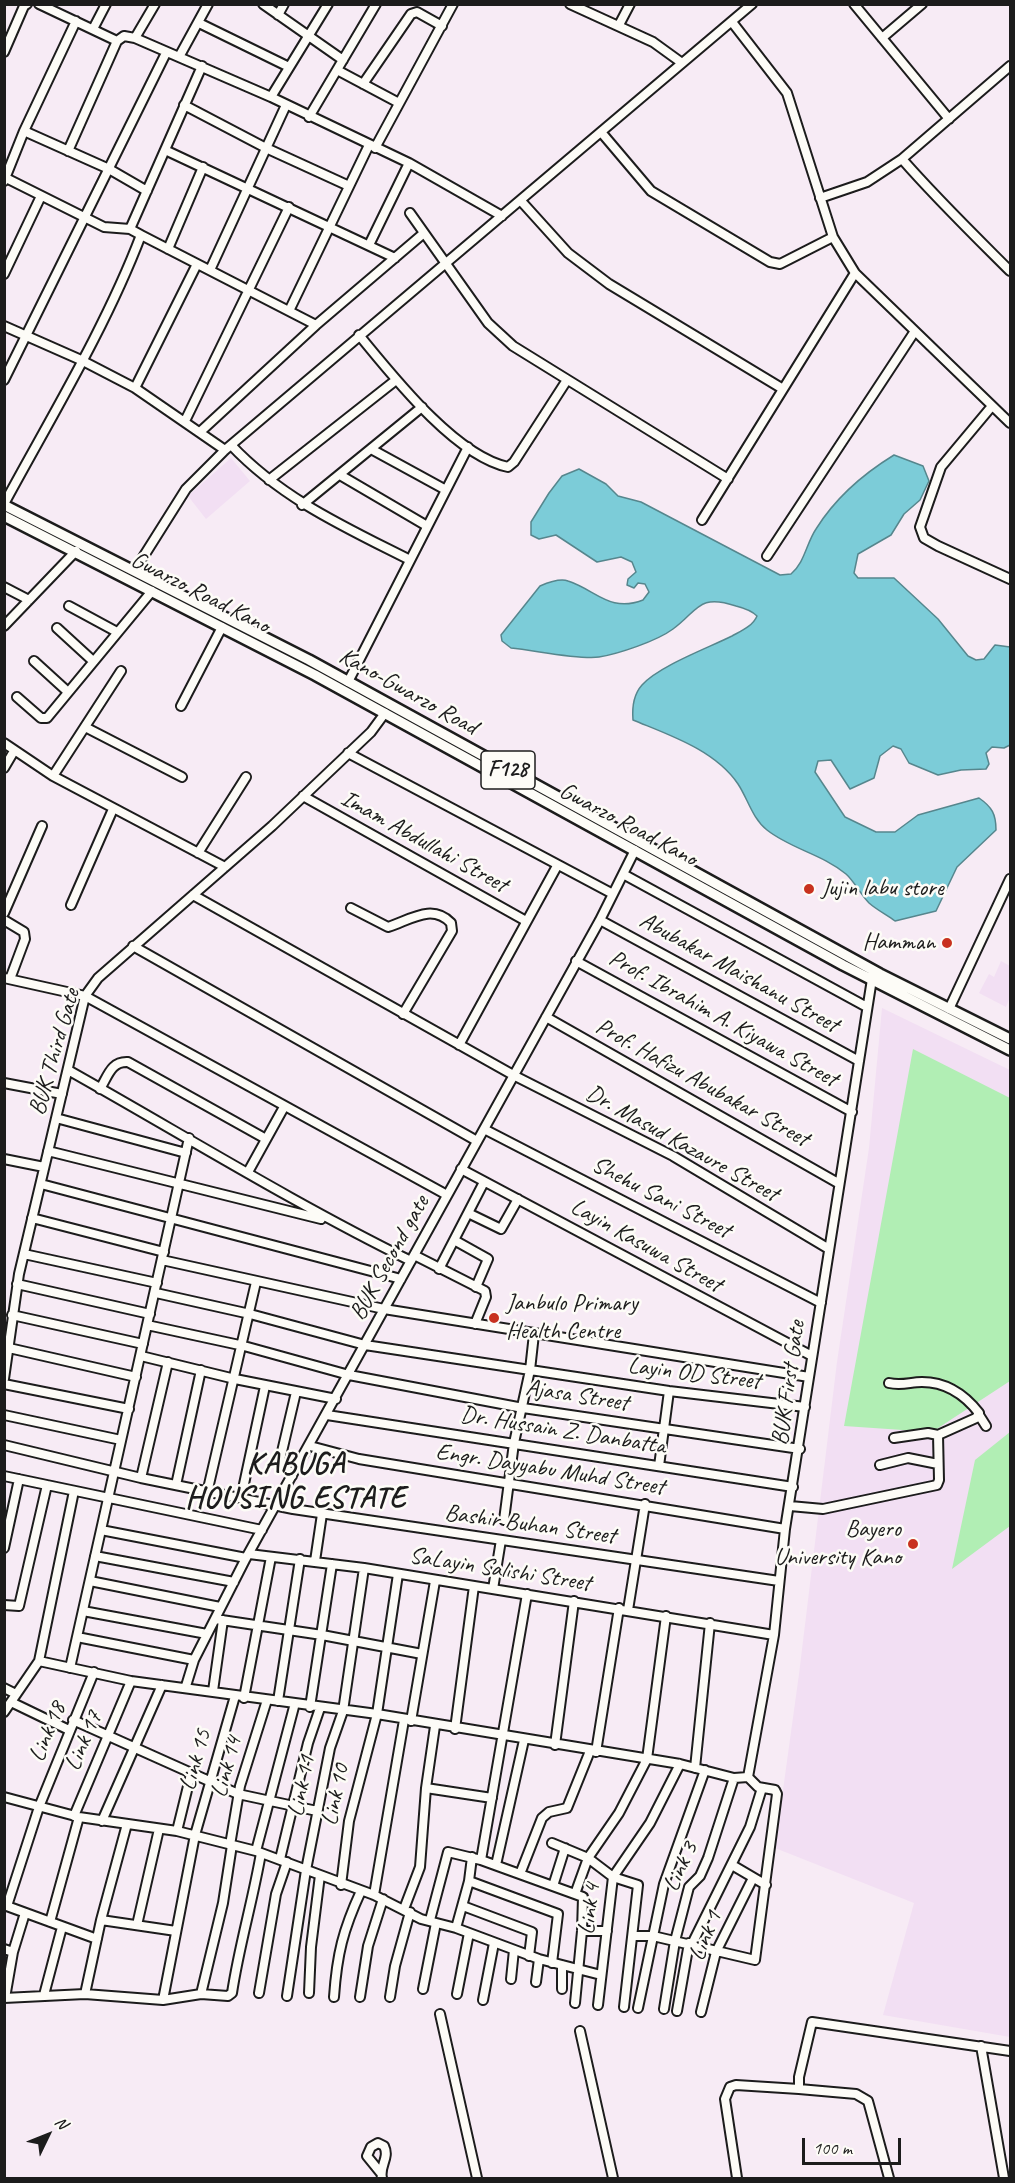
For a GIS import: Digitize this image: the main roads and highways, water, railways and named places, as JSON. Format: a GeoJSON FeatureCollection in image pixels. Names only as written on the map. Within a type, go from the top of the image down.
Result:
{"type":"FeatureCollection","features":[{"type":"Feature","properties":{"kind":"main road","name":"Kano-Gwarzo Road"},"geometry":{"type":"LineString","coordinates":[[4,504],[271,640],[871,969],[949,1009],[993,1036],[1011,1039]]}},
{"type":"Feature","properties":{"kind":"main road","name":"Gwarzo Road Kano"},"geometry":{"type":"LineString","coordinates":[[4,516],[76,551],[385,712],[872,979],[993,1036],[1011,1050]]}},
{"type":"Feature","properties":{"kind":"main road"},"geometry":{"type":"LineString","coordinates":[[266,649],[271,640]]}},
{"type":"Feature","properties":{"kind":"water"},"geometry":{"type":"Polygon","coordinates":[[[894,455],[923,466],[929,481],[920,500],[904,514],[891,535],[858,554],[854,573],[858,578],[894,578],[938,619],[968,656],[976,660],[984,659],[995,645],[1010,647],[1010,745],[1004,748],[992,747],[986,753],[989,764],[986,769],[961,770],[938,775],[909,763],[901,749],[893,746],[880,756],[874,778],[850,789],[831,760],[818,761],[815,772],[845,817],[876,832],[895,832],[918,815],[979,798],[992,811],[996,830],[957,867],[936,911],[895,921],[869,903],[849,877],[837,867],[776,837],[767,830],[754,814],[738,784],[717,762],[676,738],[633,720],[635,697],[642,685],[672,664],[746,628],[757,616],[752,612],[723,603],[706,603],[694,610],[673,629],[657,638],[627,650],[590,658],[511,648],[502,641],[501,635],[540,586],[550,582],[568,581],[604,599],[621,604],[643,600],[649,592],[645,584],[638,583],[634,588],[627,585],[628,579],[636,572],[632,562],[621,557],[597,562],[556,535],[539,539],[531,535],[531,522],[562,476],[579,469],[606,484],[618,496],[641,502],[780,575],[791,574],[796,569],[816,529],[841,497],[861,478],[894,455]]]}},
{"type":"Feature","properties":{"kind":"place","name":"Jujin labu store"},"geometry":{"type":"Point","coordinates":[809,889]}},
{"type":"Feature","properties":{"kind":"place","name":"Hamman"},"geometry":{"type":"Point","coordinates":[947,943]}},
{"type":"Feature","properties":{"kind":"place","name":"Janbulo Primary Health Centre"},"geometry":{"type":"Point","coordinates":[494,1318]}},
{"type":"Feature","properties":{"kind":"place","name":"Bayero University Kano"},"geometry":{"type":"Point","coordinates":[913,1544]}},
{"type":"Feature","properties":{"kind":"district","name":"KABUGA HOUSING ESTATE"},"geometry":{"type":"Point","coordinates":[296,1482]}}]}
